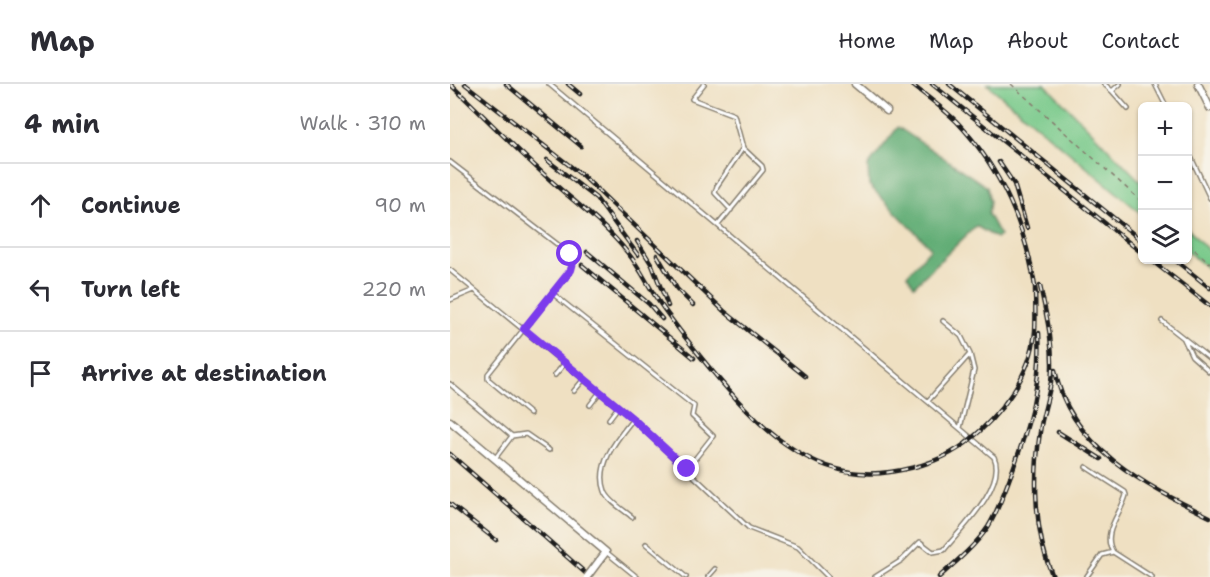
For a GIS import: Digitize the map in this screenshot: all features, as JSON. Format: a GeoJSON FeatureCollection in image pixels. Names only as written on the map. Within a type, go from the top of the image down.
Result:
{"type":"FeatureCollection","features":[{"type":"Feature","properties":{"kind":"street"},"geometry":{"type":"LineString","coordinates":[[855,84],[887,111]]}},
{"type":"Feature","properties":{"kind":"street"},"geometry":{"type":"LineString","coordinates":[[1198,84],[1210,108]]}},
{"type":"Feature","properties":{"kind":"street"},"geometry":{"type":"LineString","coordinates":[[450,421],[606,552],[586,577]]}},
{"type":"Feature","properties":{"kind":"lane"},"geometry":{"type":"LineString","coordinates":[[549,84],[994,457],[997,468],[992,489],[944,550],[933,552],[920,542],[902,560],[875,577]]}},
{"type":"Feature","properties":{"kind":"lane"},"geometry":{"type":"LineString","coordinates":[[704,84],[692,99],[734,114],[742,148],[762,166],[763,170],[718,225]]}},
{"type":"Feature","properties":{"kind":"lane"},"geometry":{"type":"LineString","coordinates":[[1104,84],[1128,109]]}},
{"type":"Feature","properties":{"kind":"lane"},"geometry":{"type":"LineString","coordinates":[[1112,91],[1120,84]]}},
{"type":"Feature","properties":{"kind":"lane"},"geometry":{"type":"LineString","coordinates":[[1155,84],[1164,102]]}},
{"type":"Feature","properties":{"kind":"lane"},"geometry":{"type":"LineString","coordinates":[[731,210],[715,193],[717,186],[742,148]]}},
{"type":"Feature","properties":{"kind":"lane"},"geometry":{"type":"LineString","coordinates":[[1190,156],[1210,198]]}},
{"type":"Feature","properties":{"kind":"lane"},"geometry":{"type":"LineString","coordinates":[[450,162],[570,254],[573,262],[571,270],[487,376],[530,414]]}},
{"type":"Feature","properties":{"kind":"lane"},"geometry":{"type":"LineString","coordinates":[[450,270],[633,419],[748,528],[798,547],[828,577]]}},
{"type":"Feature","properties":{"kind":"lane"},"geometry":{"type":"LineString","coordinates":[[450,300],[474,290]]}},
{"type":"Feature","properties":{"kind":"lane"},"geometry":{"type":"LineString","coordinates":[[552,293],[694,406],[692,416],[713,436],[687,469]]}},
{"type":"Feature","properties":{"kind":"lane"},"geometry":{"type":"LineString","coordinates":[[943,321],[961,336],[970,354],[974,370],[960,428]]}},
{"type":"Feature","properties":{"kind":"lane"},"geometry":{"type":"LineString","coordinates":[[1162,321],[1210,359]]}},
{"type":"Feature","properties":{"kind":"lane"},"geometry":{"type":"LineString","coordinates":[[1183,338],[1192,356],[1210,372]]}},
{"type":"Feature","properties":{"kind":"lane"},"geometry":{"type":"LineString","coordinates":[[928,401],[970,354]]}},
{"type":"Feature","properties":{"kind":"lane"},"geometry":{"type":"LineString","coordinates":[[555,375],[565,363]]}},
{"type":"Feature","properties":{"kind":"lane"},"geometry":{"type":"LineString","coordinates":[[574,391],[584,379]]}},
{"type":"Feature","properties":{"kind":"lane"},"geometry":{"type":"LineString","coordinates":[[450,384],[512,436]]}},
{"type":"Feature","properties":{"kind":"lane"},"geometry":{"type":"LineString","coordinates":[[590,405],[600,392]]}},
{"type":"Feature","properties":{"kind":"lane"},"geometry":{"type":"LineString","coordinates":[[609,419],[618,407]]}},
{"type":"Feature","properties":{"kind":"lane"},"geometry":{"type":"LineString","coordinates":[[632,517],[608,496],[604,484],[607,454],[633,419]]}},
{"type":"Feature","properties":{"kind":"lane"},"geometry":{"type":"LineString","coordinates":[[495,459],[512,436],[526,434],[549,450]]}},
{"type":"Feature","properties":{"kind":"lane"},"geometry":{"type":"LineString","coordinates":[[1086,467],[1125,492],[1126,495],[1111,527],[1110,547],[1113,552],[1152,577]]}},
{"type":"Feature","properties":{"kind":"lane"},"geometry":{"type":"LineString","coordinates":[[646,544],[686,577]]}},
{"type":"Feature","properties":{"kind":"lane"},"geometry":{"type":"LineString","coordinates":[[606,552],[637,577]]}},
{"type":"Feature","properties":{"kind":"lane"},"geometry":{"type":"LineString","coordinates":[[1088,576],[1102,555],[1113,552]]}},
{"type":"Feature","properties":{"kind":"lane"},"geometry":{"type":"LineString","coordinates":[[708,577],[715,569]]}},
{"type":"Feature","properties":{"kind":"path"},"geometry":{"type":"LineString","coordinates":[[1011,84],[1138,198]]}},
{"type":"Feature","properties":{"kind":"path"},"geometry":{"type":"LineString","coordinates":[[1192,247],[1210,263]]}},
{"type":"Feature","properties":{"kind":"green space"},"geometry":{"type":"Polygon","coordinates":[[[987,84],[1045,84],[1138,179],[1138,211],[987,84]]]}},
{"type":"Feature","properties":{"kind":"green space"},"geometry":{"type":"Polygon","coordinates":[[[898,127],[987,187],[990,202],[988,214],[1000,236],[996,238],[976,226],[914,286],[907,275],[931,248],[869,185],[868,166],[898,127]]]}},
{"type":"Feature","properties":{"kind":"green space"},"geometry":{"type":"Polygon","coordinates":[[[1192,233],[1210,252],[1210,270],[1192,255],[1192,233]]]}},
{"type":"Feature","properties":{"kind":"railway"},"geometry":{"type":"LineString","coordinates":[[450,84],[618,242],[636,264],[655,296],[677,326],[745,408],[786,444],[809,458],[834,468],[861,473],[890,472],[910,468],[949,454],[978,433],[1002,408],[1021,379],[1028,363],[1035,331],[1035,285]]}},
{"type":"Feature","properties":{"kind":"railway"},"geometry":{"type":"LineString","coordinates":[[465,84],[583,176],[724,311],[805,376]]}},
{"type":"Feature","properties":{"kind":"railway"},"geometry":{"type":"LineString","coordinates":[[506,84],[581,146]]}},
{"type":"Feature","properties":{"kind":"railway"},"geometry":{"type":"LineString","coordinates":[[568,84],[580,94]]}},
{"type":"Feature","properties":{"kind":"railway"},"geometry":{"type":"LineString","coordinates":[[911,84],[957,122],[987,159],[1019,224],[1036,294]]}},
{"type":"Feature","properties":{"kind":"railway"},"geometry":{"type":"LineString","coordinates":[[932,84],[1138,250]]}},
{"type":"Feature","properties":{"kind":"railway"},"geometry":{"type":"LineString","coordinates":[[949,84],[1138,238]]}},
{"type":"Feature","properties":{"kind":"railway"},"geometry":{"type":"LineString","coordinates":[[547,160],[596,198],[638,255]]}},
{"type":"Feature","properties":{"kind":"railway"},"geometry":{"type":"LineString","coordinates":[[999,162],[1014,184],[1027,228]]}},
{"type":"Feature","properties":{"kind":"railway"},"geometry":{"type":"LineString","coordinates":[[637,241],[652,265],[668,306]]}},
{"type":"Feature","properties":{"kind":"railway"},"geometry":{"type":"LineString","coordinates":[[587,252],[649,304],[662,319]]}},
{"type":"Feature","properties":{"kind":"railway"},"geometry":{"type":"LineString","coordinates":[[657,255],[677,289],[693,305]]}},
{"type":"Feature","properties":{"kind":"railway"},"geometry":{"type":"LineString","coordinates":[[1156,264],[1210,306]]}},
{"type":"Feature","properties":{"kind":"railway"},"geometry":{"type":"LineString","coordinates":[[1180,264],[1210,288]]}},
{"type":"Feature","properties":{"kind":"railway"},"geometry":{"type":"LineString","coordinates":[[582,265],[694,358]]}},
{"type":"Feature","properties":{"kind":"railway"},"geometry":{"type":"LineString","coordinates":[[1040,286],[1050,334],[1052,370],[1042,419],[1036,486],[1042,542],[1053,577]]}},
{"type":"Feature","properties":{"kind":"railway"},"geometry":{"type":"LineString","coordinates":[[939,577],[983,534],[992,521],[1001,500],[1024,437],[1033,404],[1038,369],[1039,333]]}},
{"type":"Feature","properties":{"kind":"railway"},"geometry":{"type":"LineString","coordinates":[[1055,370],[1063,397],[1076,421],[1093,442],[1137,477],[1210,517]]}},
{"type":"Feature","properties":{"kind":"railway"},"geometry":{"type":"LineString","coordinates":[[1058,432],[1101,459]]}},
{"type":"Feature","properties":{"kind":"railway"},"geometry":{"type":"LineString","coordinates":[[450,454],[590,577]]}},
{"type":"Feature","properties":{"kind":"railway"},"geometry":{"type":"LineString","coordinates":[[450,504],[496,540]]}},
{"type":"Feature","properties":{"kind":"route"},"geometry":{"type":"LineString","coordinates":[[570,254],[573,262],[571,270],[524,329],[633,419],[687,469]]}}]}
